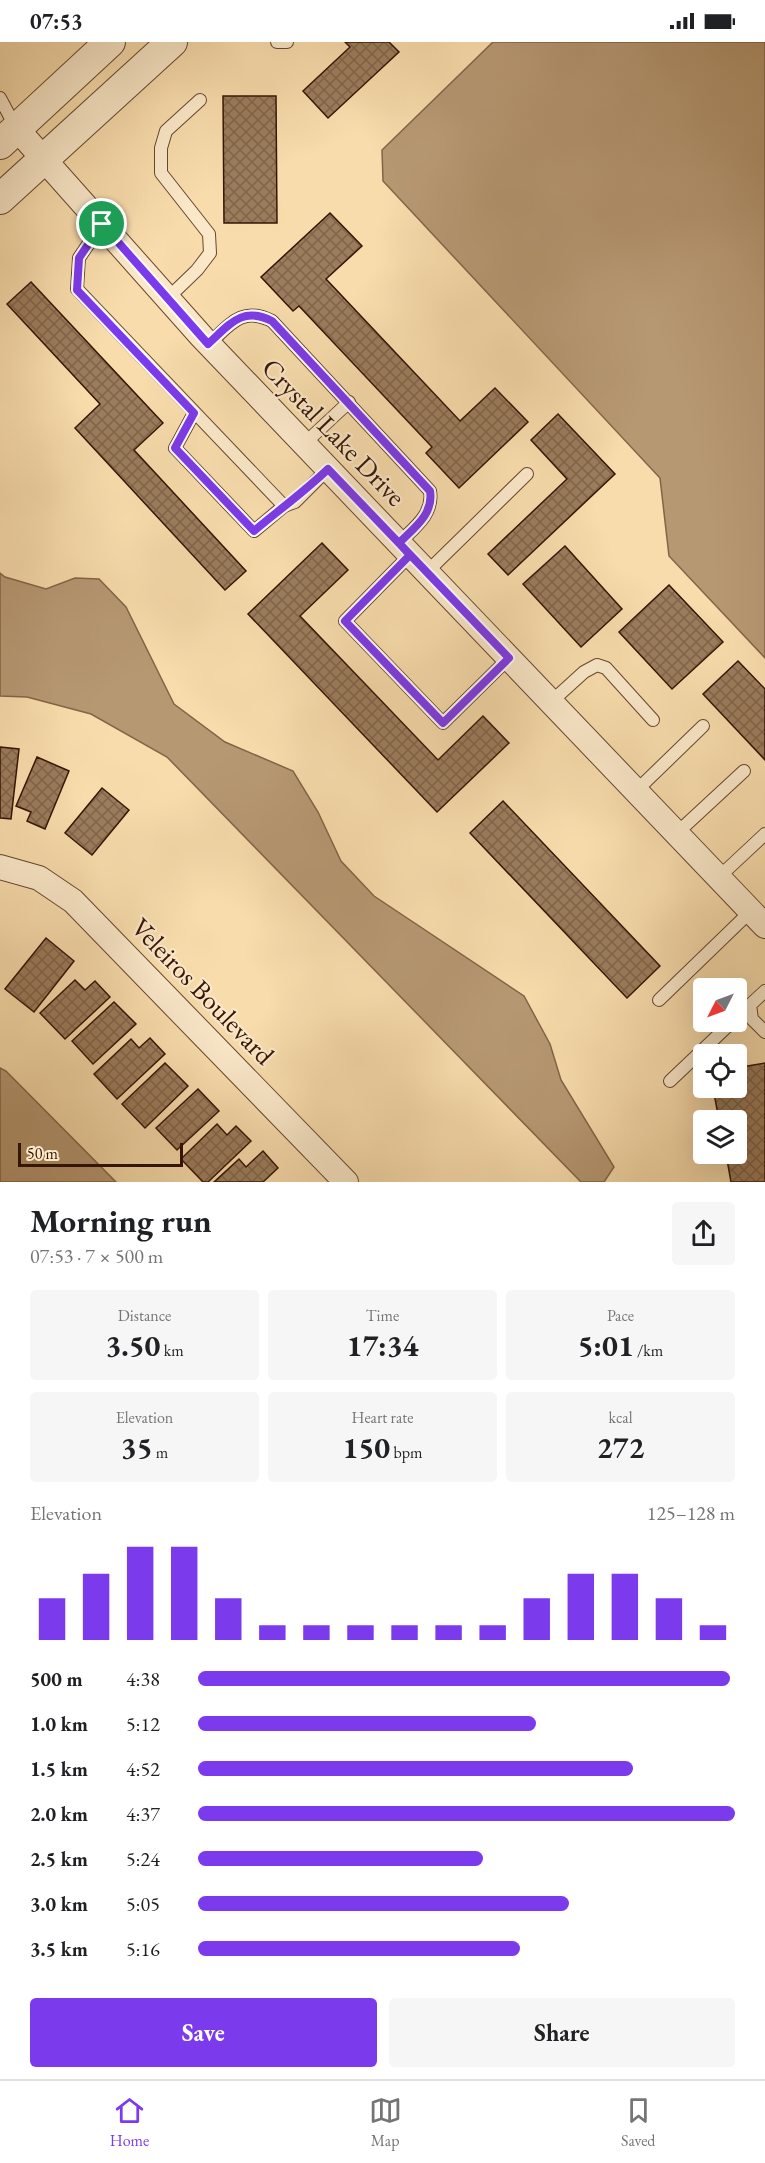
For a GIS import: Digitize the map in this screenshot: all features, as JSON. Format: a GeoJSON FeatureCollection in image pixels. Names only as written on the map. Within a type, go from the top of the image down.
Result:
{"type":"FeatureCollection","features":[{"type":"Feature","properties":{"kind":"street"},"geometry":{"type":"LineString","coordinates":[[6,130],[110,42]]}},
{"type":"Feature","properties":{"kind":"street"},"geometry":{"type":"LineString","coordinates":[[0,199],[172,42]]}},
{"type":"Feature","properties":{"kind":"street","name":"Crystal Lake Drive"},"geometry":{"type":"LineString","coordinates":[[6,130],[44,158],[208,344],[760,919]]}},
{"type":"Feature","properties":{"kind":"street","name":"Veleiros Boulevard"},"geometry":{"type":"LineString","coordinates":[[0,867],[39,878],[73,901],[346,1182]]}},
{"type":"Feature","properties":{"kind":"lane"},"geometry":{"type":"LineString","coordinates":[[277,42],[288,42]]}},
{"type":"Feature","properties":{"kind":"lane"},"geometry":{"type":"LineString","coordinates":[[0,98],[6,130]]}},
{"type":"Feature","properties":{"kind":"lane"},"geometry":{"type":"LineString","coordinates":[[168,298],[197,270],[210,253],[209,234],[161,173],[161,148],[166,131],[200,100]]}},
{"type":"Feature","properties":{"kind":"lane"},"geometry":{"type":"LineString","coordinates":[[102,224],[79,258],[77,290],[284,506]]}},
{"type":"Feature","properties":{"kind":"lane"},"geometry":{"type":"LineString","coordinates":[[208,344],[238,318],[258,314],[272,321],[430,491],[432,503],[425,516],[412,557]]}},
{"type":"Feature","properties":{"kind":"lane"},"geometry":{"type":"LineString","coordinates":[[304,444],[349,402]]}},
{"type":"Feature","properties":{"kind":"lane"},"geometry":{"type":"LineString","coordinates":[[194,413],[175,448],[254,531],[284,506],[295,502],[328,469]]}},
{"type":"Feature","properties":{"kind":"lane"},"geometry":{"type":"LineString","coordinates":[[509,658],[443,723],[345,621],[412,557],[526,474]]}},
{"type":"Feature","properties":{"kind":"lane"},"geometry":{"type":"LineString","coordinates":[[551,702],[584,672],[597,665],[606,668],[653,720]]}},
{"type":"Feature","properties":{"kind":"lane"},"geometry":{"type":"LineString","coordinates":[[636,791],[703,726]]}},
{"type":"Feature","properties":{"kind":"lane"},"geometry":{"type":"LineString","coordinates":[[677,833],[744,771]]}},
{"type":"Feature","properties":{"kind":"lane"},"geometry":{"type":"LineString","coordinates":[[718,877],[765,834]]}},
{"type":"Feature","properties":{"kind":"lane"},"geometry":{"type":"LineString","coordinates":[[659,1000],[760,919]]}},
{"type":"Feature","properties":{"kind":"lane"},"geometry":{"type":"LineString","coordinates":[[747,1008],[765,991]]}},
{"type":"Feature","properties":{"kind":"lane"},"geometry":{"type":"LineString","coordinates":[[750,1005],[752,1019],[765,1032]]}},
{"type":"Feature","properties":{"kind":"lane"},"geometry":{"type":"LineString","coordinates":[[670,1081],[721,1032]]}},
{"type":"Feature","properties":{"kind":"shaded area"},"geometry":{"type":"Polygon","coordinates":[[[493,42],[765,42],[765,658],[669,556],[660,478],[383,181],[382,150],[493,42]]]}},
{"type":"Feature","properties":{"kind":"shaded area"},"geometry":{"type":"Polygon","coordinates":[[[0,573],[5,577],[46,589],[75,578],[99,579],[126,607],[174,704],[225,742],[293,771],[318,812],[341,861],[374,896],[524,996],[550,1044],[561,1080],[614,1167],[604,1182],[581,1182],[167,757],[91,714],[27,697],[0,696],[0,573]]]}},
{"type":"Feature","properties":{"kind":"shaded area"},"geometry":{"type":"Polygon","coordinates":[[[0,1068],[6,1071],[116,1182],[0,1182],[0,1068]]]}},
{"type":"Feature","properties":{"kind":"building"},"geometry":{"type":"Polygon","coordinates":[[[345,42],[389,42],[399,52],[328,118],[303,91],[350,47],[345,42]]]}},
{"type":"Feature","properties":{"kind":"building"},"geometry":{"type":"Polygon","coordinates":[[[223,96],[276,96],[277,223],[224,223],[223,96]]]}},
{"type":"Feature","properties":{"kind":"building"},"geometry":{"type":"Polygon","coordinates":[[[330,213],[362,246],[326,279],[460,421],[495,388],[528,422],[459,488],[426,453],[432,447],[299,306],[293,311],[261,277],[330,213]]]}},
{"type":"Feature","properties":{"kind":"building"},"geometry":{"type":"Polygon","coordinates":[[[31,282],[163,423],[134,450],[246,571],[225,590],[75,428],[100,404],[7,304],[31,282]]]}},
{"type":"Feature","properties":{"kind":"building"},"geometry":{"type":"Polygon","coordinates":[[[558,414],[615,474],[508,575],[488,554],[567,479],[531,440],[558,414]]]}},
{"type":"Feature","properties":{"kind":"building"},"geometry":{"type":"Polygon","coordinates":[[[322,543],[348,570],[300,616],[438,760],[483,716],[509,743],[437,812],[248,614],[322,543]]]}},
{"type":"Feature","properties":{"kind":"building"},"geometry":{"type":"Polygon","coordinates":[[[565,546],[622,609],[581,647],[523,584],[565,546]]]}},
{"type":"Feature","properties":{"kind":"building"},"geometry":{"type":"Polygon","coordinates":[[[669,585],[723,642],[672,689],[619,632],[669,585]]]}},
{"type":"Feature","properties":{"kind":"building"},"geometry":{"type":"Polygon","coordinates":[[[738,661],[765,689],[765,760],[703,694],[738,661]]]}},
{"type":"Feature","properties":{"kind":"building"},"geometry":{"type":"Polygon","coordinates":[[[0,747],[19,749],[11,819],[0,818],[0,747]]]}},
{"type":"Feature","properties":{"kind":"building"},"geometry":{"type":"Polygon","coordinates":[[[37,757],[69,771],[45,829],[27,821],[31,812],[16,806],[37,757]]]}},
{"type":"Feature","properties":{"kind":"building"},"geometry":{"type":"Polygon","coordinates":[[[102,788],[129,810],[92,855],[65,833],[102,788]]]}},
{"type":"Feature","properties":{"kind":"building"},"geometry":{"type":"Polygon","coordinates":[[[503,801],[660,966],[627,998],[470,833],[503,801]]]}},
{"type":"Feature","properties":{"kind":"building"},"geometry":{"type":"Polygon","coordinates":[[[46,938],[74,961],[34,1012],[5,989],[46,938]]]}},
{"type":"Feature","properties":{"kind":"building"},"geometry":{"type":"Polygon","coordinates":[[[75,980],[85,990],[95,981],[110,997],[65,1039],[40,1013],[75,980]]]}},
{"type":"Feature","properties":{"kind":"building"},"geometry":{"type":"Polygon","coordinates":[[[114,1002],[136,1024],[93,1064],[72,1041],[114,1002]]]}},
{"type":"Feature","properties":{"kind":"building"},"geometry":{"type":"Polygon","coordinates":[[[150,1038],[165,1054],[117,1099],[94,1074],[131,1039],[139,1048],[150,1038]]]}},
{"type":"Feature","properties":{"kind":"building"},"geometry":{"type":"Polygon","coordinates":[[[165,1063],[188,1086],[145,1128],[122,1104],[165,1063]]]}},
{"type":"Feature","properties":{"kind":"building"},"geometry":{"type":"Polygon","coordinates":[[[765,1063],[765,1182],[731,1182],[728,1164],[747,1164],[747,1110],[717,1110],[715,1098],[747,1098],[747,1066],[765,1063]]]}},
{"type":"Feature","properties":{"kind":"building"},"geometry":{"type":"Polygon","coordinates":[[[198,1089],[219,1111],[177,1150],[156,1128],[198,1089]]]}},
{"type":"Feature","properties":{"kind":"building"},"geometry":{"type":"Polygon","coordinates":[[[217,1124],[227,1135],[236,1126],[251,1141],[208,1182],[203,1182],[181,1159],[217,1124]]]}},
{"type":"Feature","properties":{"kind":"building"},"geometry":{"type":"Polygon","coordinates":[[[263,1151],[278,1168],[263,1182],[214,1182],[239,1159],[246,1167],[263,1151]]]}},
{"type":"Feature","properties":{"kind":"route"},"geometry":{"type":"LineString","coordinates":[[102,224],[79,258],[77,290],[194,413],[175,448],[254,531],[284,506],[295,502],[328,469],[399,543],[509,658],[443,723],[345,621],[410,555],[399,543],[425,516],[432,503],[430,491],[272,321],[258,314],[238,318],[208,344],[102,224]]}}]}
